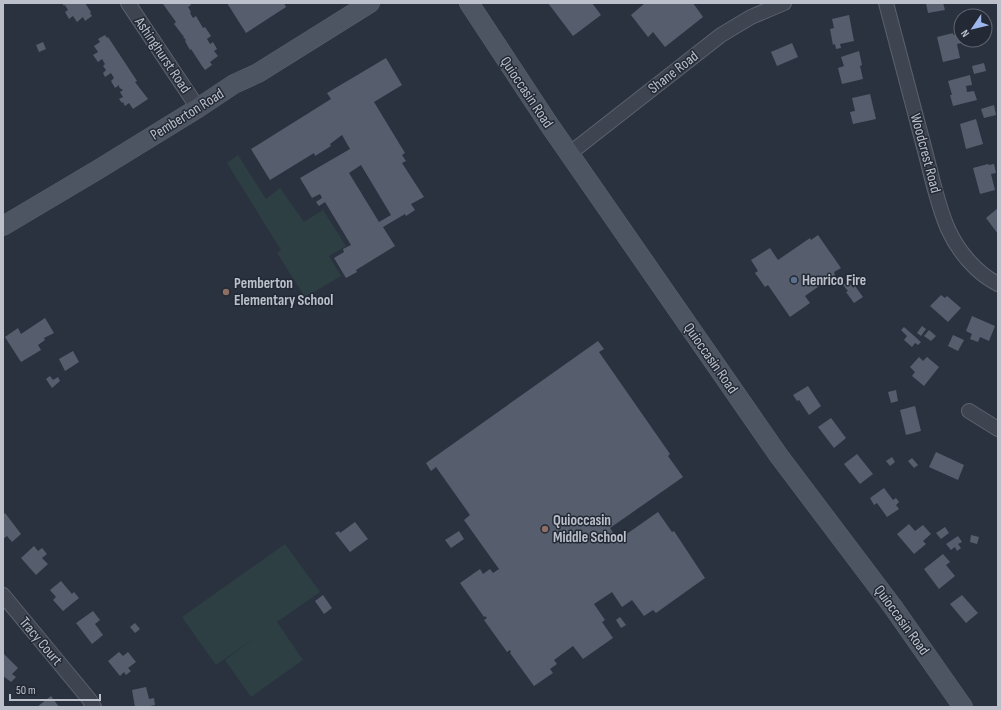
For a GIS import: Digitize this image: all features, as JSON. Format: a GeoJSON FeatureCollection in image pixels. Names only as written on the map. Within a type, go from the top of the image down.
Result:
{"type":"FeatureCollection","features":[{"type":"Feature","properties":{"kind":"main road","name":"Pemberton Road"},"geometry":{"type":"LineString","coordinates":[[3,226],[198,108],[234,84],[258,73],[370,3]]}},
{"type":"Feature","properties":{"kind":"main road","name":"Quioccasin Road"},"geometry":{"type":"LineString","coordinates":[[469,3],[569,154],[779,456],[893,607],[962,707]]}},
{"type":"Feature","properties":{"kind":"street","name":"Ashinghurst Road"},"geometry":{"type":"LineString","coordinates":[[128,3],[198,108]]}},
{"type":"Feature","properties":{"kind":"street","name":"Shane Road"},"geometry":{"type":"LineString","coordinates":[[569,154],[721,35],[751,17],[784,3]]}},
{"type":"Feature","properties":{"kind":"street","name":"Woodcrest Road"},"geometry":{"type":"LineString","coordinates":[[886,3],[947,228],[957,246],[967,259],[978,270],[998,284]]}},
{"type":"Feature","properties":{"kind":"street"},"geometry":{"type":"LineString","coordinates":[[969,411],[998,429]]}},
{"type":"Feature","properties":{"kind":"street","name":"Tracy Court"},"geometry":{"type":"LineString","coordinates":[[3,595],[94,707]]}},
{"type":"Feature","properties":{"kind":"shaded area"},"geometry":{"type":"Polygon","coordinates":[[[238,155],[266,199],[280,188],[304,222],[323,210],[346,246],[329,256],[341,276],[305,297],[277,253],[281,250],[227,163],[238,155]]]}},
{"type":"Feature","properties":{"kind":"shaded area"},"geometry":{"type":"Polygon","coordinates":[[[285,544],[320,592],[277,622],[303,660],[251,697],[225,660],[256,637],[216,665],[182,617],[285,544]]]}},
{"type":"Feature","properties":{"kind":"building"},"geometry":{"type":"Polygon","coordinates":[[[62,3],[85,3],[92,16],[85,21],[83,17],[77,22],[73,16],[69,19],[65,12],[68,10],[62,3]]]}},
{"type":"Feature","properties":{"kind":"building"},"geometry":{"type":"Polygon","coordinates":[[[190,3],[191,5],[188,7],[193,18],[196,16],[203,28],[205,27],[211,36],[207,39],[210,44],[213,42],[217,49],[214,51],[218,56],[210,62],[212,65],[205,70],[191,49],[190,50],[185,41],[186,40],[174,24],[176,22],[163,4],[190,3]]]}},
{"type":"Feature","properties":{"kind":"building"},"geometry":{"type":"Polygon","coordinates":[[[227,3],[284,3],[286,7],[246,33],[227,3]]]}},
{"type":"Feature","properties":{"kind":"building"},"geometry":{"type":"Polygon","coordinates":[[[548,3],[592,3],[601,15],[573,36],[548,3]]]}},
{"type":"Feature","properties":{"kind":"building"},"geometry":{"type":"Polygon","coordinates":[[[645,3],[693,3],[703,17],[665,47],[653,32],[648,37],[631,15],[645,3]]]}},
{"type":"Feature","properties":{"kind":"building"},"geometry":{"type":"Polygon","coordinates":[[[926,3],[943,3],[945,10],[928,13],[926,3]]]}},
{"type":"Feature","properties":{"kind":"building"},"geometry":{"type":"Polygon","coordinates":[[[849,15],[854,41],[840,44],[841,48],[836,49],[835,44],[833,45],[830,29],[834,28],[832,19],[849,15]]]}},
{"type":"Feature","properties":{"kind":"building"},"geometry":{"type":"Polygon","coordinates":[[[953,33],[953,48],[958,48],[960,58],[943,62],[937,37],[953,33]]]}},
{"type":"Feature","properties":{"kind":"building"},"geometry":{"type":"Polygon","coordinates":[[[105,35],[107,38],[108,37],[137,81],[135,82],[148,99],[133,109],[129,103],[125,106],[119,99],[123,97],[120,92],[123,90],[119,87],[119,85],[115,88],[111,81],[114,78],[111,73],[105,77],[103,73],[106,70],[103,66],[105,64],[102,59],[98,62],[93,55],[98,52],[94,46],[100,42],[98,39],[105,35]]]}},
{"type":"Feature","properties":{"kind":"building"},"geometry":{"type":"Polygon","coordinates":[[[43,42],[46,49],[39,52],[36,45],[43,42]]]}},
{"type":"Feature","properties":{"kind":"building"},"geometry":{"type":"Polygon","coordinates":[[[792,43],[798,57],[777,66],[771,52],[792,43]]]}},
{"type":"Feature","properties":{"kind":"building"},"geometry":{"type":"Polygon","coordinates":[[[859,51],[863,79],[842,84],[838,68],[844,66],[841,57],[859,51]]]}},
{"type":"Feature","properties":{"kind":"building"},"geometry":{"type":"Polygon","coordinates":[[[386,58],[402,85],[374,102],[405,153],[402,155],[406,161],[402,163],[424,197],[411,204],[415,210],[383,227],[395,246],[356,270],[357,272],[346,278],[334,258],[344,252],[343,249],[351,245],[325,202],[319,206],[316,202],[322,198],[320,194],[312,198],[300,178],[350,149],[342,135],[330,144],[331,146],[315,156],[314,153],[270,180],[251,149],[331,99],[327,93],[386,58]],[[361,165],[349,173],[379,222],[391,215],[361,165]]]}},
{"type":"Feature","properties":{"kind":"building"},"geometry":{"type":"Polygon","coordinates":[[[984,63],[986,71],[974,74],[972,66],[984,63]]]}},
{"type":"Feature","properties":{"kind":"building"},"geometry":{"type":"Polygon","coordinates":[[[970,75],[972,85],[966,86],[967,92],[974,91],[977,100],[953,106],[948,81],[970,75]]]}},
{"type":"Feature","properties":{"kind":"building"},"geometry":{"type":"Polygon","coordinates":[[[870,94],[876,119],[853,124],[850,112],[855,111],[852,98],[870,94]]]}},
{"type":"Feature","properties":{"kind":"building"},"geometry":{"type":"Polygon","coordinates":[[[994,105],[996,115],[984,118],[981,109],[994,105]]]}},
{"type":"Feature","properties":{"kind":"building"},"geometry":{"type":"Polygon","coordinates":[[[976,119],[983,144],[966,149],[960,124],[976,119]]]}},
{"type":"Feature","properties":{"kind":"building"},"geometry":{"type":"Polygon","coordinates":[[[994,164],[996,173],[991,174],[995,190],[980,194],[973,168],[994,164]]]}},
{"type":"Feature","properties":{"kind":"building"},"geometry":{"type":"Polygon","coordinates":[[[998,208],[998,234],[986,218],[998,208]]]}},
{"type":"Feature","properties":{"kind":"building","name":"Henrico Fire"},"geometry":{"type":"Polygon","coordinates":[[[818,235],[841,268],[834,272],[835,275],[805,296],[810,303],[790,317],[768,285],[765,287],[755,273],[758,271],[751,260],[770,248],[778,260],[810,238],[811,240],[818,235]]]}},
{"type":"Feature","properties":{"kind":"building"},"geometry":{"type":"Polygon","coordinates":[[[849,282],[853,288],[855,286],[863,297],[854,303],[843,285],[849,282]]]}},
{"type":"Feature","properties":{"kind":"building"},"geometry":{"type":"Polygon","coordinates":[[[941,295],[945,298],[947,296],[961,308],[948,322],[930,306],[941,295]]]}},
{"type":"Feature","properties":{"kind":"building"},"geometry":{"type":"Polygon","coordinates":[[[972,316],[995,326],[989,341],[980,337],[978,342],[970,339],[972,334],[966,331],[972,316]]]}},
{"type":"Feature","properties":{"kind":"building"},"geometry":{"type":"Polygon","coordinates":[[[45,318],[54,333],[44,338],[45,340],[38,345],[41,350],[21,362],[5,337],[18,328],[21,334],[45,318]]]}},
{"type":"Feature","properties":{"kind":"building"},"geometry":{"type":"Polygon","coordinates":[[[922,326],[926,329],[921,336],[917,333],[922,326]]]}},
{"type":"Feature","properties":{"kind":"building"},"geometry":{"type":"Polygon","coordinates":[[[904,327],[921,342],[918,345],[915,343],[912,347],[904,340],[907,336],[901,330],[904,327]]]}},
{"type":"Feature","properties":{"kind":"building"},"geometry":{"type":"Polygon","coordinates":[[[929,330],[936,336],[931,341],[924,336],[929,330]]]}},
{"type":"Feature","properties":{"kind":"building"},"geometry":{"type":"Polygon","coordinates":[[[953,335],[964,340],[958,351],[948,346],[953,335]]]}},
{"type":"Feature","properties":{"kind":"building"},"geometry":{"type":"Polygon","coordinates":[[[598,341],[604,349],[599,352],[670,454],[668,456],[683,477],[610,528],[618,540],[658,512],[672,532],[674,531],[705,578],[656,613],[653,610],[644,616],[632,600],[622,607],[612,592],[594,604],[605,620],[602,622],[613,638],[583,659],[573,646],[554,660],[557,664],[550,669],[553,673],[534,686],[510,653],[510,650],[507,652],[484,620],[487,618],[485,616],[484,617],[460,583],[480,569],[483,574],[490,569],[493,573],[499,569],[464,520],[470,515],[436,467],[431,471],[426,463],[598,341]]]}},
{"type":"Feature","properties":{"kind":"building"},"geometry":{"type":"Polygon","coordinates":[[[73,351],[79,362],[65,371],[59,359],[73,351]]]}},
{"type":"Feature","properties":{"kind":"building"},"geometry":{"type":"Polygon","coordinates":[[[919,357],[923,361],[927,357],[939,367],[924,386],[912,376],[915,372],[910,367],[919,357]]]}},
{"type":"Feature","properties":{"kind":"building"},"geometry":{"type":"Polygon","coordinates":[[[50,376],[53,380],[58,377],[60,381],[52,388],[46,379],[50,376]]]}},
{"type":"Feature","properties":{"kind":"building"},"geometry":{"type":"Polygon","coordinates":[[[808,386],[821,406],[809,415],[799,400],[797,401],[793,395],[808,386]]]}},
{"type":"Feature","properties":{"kind":"building"},"geometry":{"type":"Polygon","coordinates":[[[896,390],[898,401],[891,403],[888,392],[896,390]]]}},
{"type":"Feature","properties":{"kind":"building"},"geometry":{"type":"Polygon","coordinates":[[[915,406],[921,431],[906,435],[900,410],[915,406]]]}},
{"type":"Feature","properties":{"kind":"building"},"geometry":{"type":"Polygon","coordinates":[[[831,418],[846,438],[834,448],[818,427],[831,418]]]}},
{"type":"Feature","properties":{"kind":"building"},"geometry":{"type":"Polygon","coordinates":[[[936,452],[964,465],[958,480],[929,467],[936,452]]]}},
{"type":"Feature","properties":{"kind":"building"},"geometry":{"type":"Polygon","coordinates":[[[857,454],[873,474],[860,484],[844,464],[857,454]]]}},
{"type":"Feature","properties":{"kind":"building"},"geometry":{"type":"Polygon","coordinates":[[[892,457],[895,462],[890,466],[886,461],[892,457]]]}},
{"type":"Feature","properties":{"kind":"building"},"geometry":{"type":"Polygon","coordinates":[[[912,458],[918,465],[914,468],[908,461],[912,458]]]}},
{"type":"Feature","properties":{"kind":"building"},"geometry":{"type":"Polygon","coordinates":[[[884,488],[893,500],[896,498],[899,502],[896,505],[899,509],[887,517],[877,503],[874,505],[870,498],[884,488]]]}},
{"type":"Feature","properties":{"kind":"building"},"geometry":{"type":"Polygon","coordinates":[[[5,513],[21,534],[12,542],[7,536],[3,539],[3,515],[5,513]]]}},
{"type":"Feature","properties":{"kind":"building"},"geometry":{"type":"Polygon","coordinates":[[[355,522],[368,539],[350,552],[335,533],[339,531],[340,533],[355,522]]]}},
{"type":"Feature","properties":{"kind":"building"},"geometry":{"type":"Polygon","coordinates":[[[909,524],[915,531],[923,525],[931,534],[923,541],[926,544],[914,554],[897,534],[909,524]]]}},
{"type":"Feature","properties":{"kind":"building"},"geometry":{"type":"Polygon","coordinates":[[[945,527],[949,533],[941,539],[936,533],[945,527]]]}},
{"type":"Feature","properties":{"kind":"building"},"geometry":{"type":"Polygon","coordinates":[[[459,531],[464,539],[451,548],[445,540],[459,531]]]}},
{"type":"Feature","properties":{"kind":"building"},"geometry":{"type":"Polygon","coordinates":[[[971,535],[979,537],[977,544],[970,542],[971,535]]]}},
{"type":"Feature","properties":{"kind":"building"},"geometry":{"type":"Polygon","coordinates":[[[958,536],[962,542],[958,544],[961,548],[957,551],[955,547],[951,550],[946,544],[958,536]]]}},
{"type":"Feature","properties":{"kind":"building"},"geometry":{"type":"Polygon","coordinates":[[[34,546],[38,551],[42,548],[47,554],[42,558],[48,564],[36,575],[21,558],[34,546]]]}},
{"type":"Feature","properties":{"kind":"building"},"geometry":{"type":"Polygon","coordinates":[[[943,554],[950,562],[946,565],[955,576],[939,589],[924,569],[943,554]]]}},
{"type":"Feature","properties":{"kind":"building"},"geometry":{"type":"Polygon","coordinates":[[[61,581],[72,594],[74,592],[79,598],[63,611],[53,600],[56,597],[50,590],[61,581]]]}},
{"type":"Feature","properties":{"kind":"building"},"geometry":{"type":"Polygon","coordinates":[[[323,595],[332,608],[324,614],[315,601],[323,595]]]}},
{"type":"Feature","properties":{"kind":"building"},"geometry":{"type":"Polygon","coordinates":[[[962,595],[978,613],[966,623],[950,604],[962,595]]]}},
{"type":"Feature","properties":{"kind":"building"},"geometry":{"type":"Polygon","coordinates":[[[93,611],[100,620],[95,624],[103,635],[92,644],[76,623],[93,611]]]}},
{"type":"Feature","properties":{"kind":"building"},"geometry":{"type":"Polygon","coordinates":[[[620,617],[626,625],[621,628],[616,620],[620,617]]]}},
{"type":"Feature","properties":{"kind":"building"},"geometry":{"type":"Polygon","coordinates":[[[135,623],[140,629],[135,633],[130,627],[135,623]]]}},
{"type":"Feature","properties":{"kind":"building"},"geometry":{"type":"Polygon","coordinates":[[[119,652],[123,656],[128,652],[136,662],[128,668],[131,671],[126,675],[124,672],[120,676],[108,661],[119,652]]]}},
{"type":"Feature","properties":{"kind":"building"},"geometry":{"type":"Polygon","coordinates":[[[3,653],[18,668],[12,674],[16,677],[11,682],[3,676],[3,653]]]}},
{"type":"Feature","properties":{"kind":"building"},"geometry":{"type":"Polygon","coordinates":[[[146,687],[149,699],[154,698],[155,705],[150,707],[135,707],[132,690],[146,687]]]}},
{"type":"Feature","properties":{"kind":"building"},"geometry":{"type":"Polygon","coordinates":[[[51,696],[59,707],[37,707],[51,696]]]}},
{"type":"Feature","properties":{"kind":"place","name":"Henrico Fire"},"geometry":{"type":"Point","coordinates":[794,280]}},
{"type":"Feature","properties":{"kind":"place","name":"Pemberton Elementary School"},"geometry":{"type":"Point","coordinates":[226,292]}},
{"type":"Feature","properties":{"kind":"place","name":"Quioccasin Middle School"},"geometry":{"type":"Point","coordinates":[545,529]}}]}
